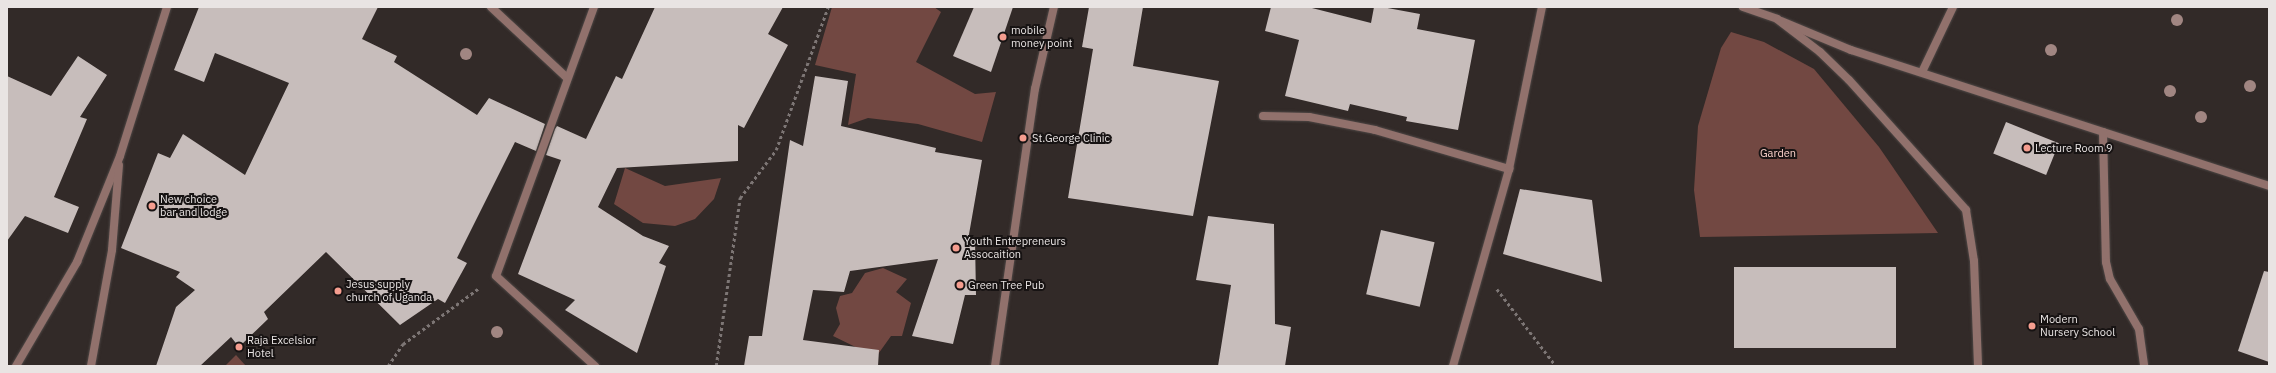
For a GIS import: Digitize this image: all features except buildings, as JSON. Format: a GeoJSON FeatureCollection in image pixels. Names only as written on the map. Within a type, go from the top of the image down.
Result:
{"type":"FeatureCollection","features":[{"type":"Feature","properties":{"kind":"street"},"geometry":{"type":"LineString","coordinates":[[16,366],[77,262],[120,156],[167,7]]}},
{"type":"Feature","properties":{"kind":"street"},"geometry":{"type":"LineString","coordinates":[[491,7],[566,77]]}},
{"type":"Feature","properties":{"kind":"street"},"geometry":{"type":"LineString","coordinates":[[594,7],[566,77],[496,276],[595,366]]}},
{"type":"Feature","properties":{"kind":"street"},"geometry":{"type":"LineString","coordinates":[[995,366],[1036,89],[1054,7]]}},
{"type":"Feature","properties":{"kind":"street"},"geometry":{"type":"LineString","coordinates":[[1453,366],[1480,266],[1509,169],[1542,7]]}},
{"type":"Feature","properties":{"kind":"street"},"geometry":{"type":"LineString","coordinates":[[1743,7],[1777,19],[1851,50],[2269,186]]}},
{"type":"Feature","properties":{"kind":"street"},"geometry":{"type":"LineString","coordinates":[[1922,72],[1953,7]]}},
{"type":"Feature","properties":{"kind":"street"},"geometry":{"type":"LineString","coordinates":[[1777,19],[1849,80],[1966,210],[1974,261],[1978,366]]}},
{"type":"Feature","properties":{"kind":"street"},"geometry":{"type":"LineString","coordinates":[[1263,116],[1309,116],[1368,129],[1509,169]]}},
{"type":"Feature","properties":{"kind":"street"},"geometry":{"type":"LineString","coordinates":[[2103,132],[2106,262],[2110,279],[2139,329],[2144,366]]}},
{"type":"Feature","properties":{"kind":"street"},"geometry":{"type":"LineString","coordinates":[[91,366],[112,250],[120,156]]}},
{"type":"Feature","properties":{"kind":"path"},"geometry":{"type":"LineString","coordinates":[[716,366],[740,198],[776,150],[828,7]]}},
{"type":"Feature","properties":{"kind":"path"},"geometry":{"type":"LineString","coordinates":[[1480,266],[1556,366]]}},
{"type":"Feature","properties":{"kind":"path"},"geometry":{"type":"LineString","coordinates":[[388,366],[403,344],[496,276]]}},
{"type":"Feature","properties":{"kind":"green space"},"geometry":{"type":"Polygon","coordinates":[[[832,7],[934,7],[941,12],[916,62],[975,94],[996,92],[982,142],[918,124],[868,118],[848,125],[856,74],[815,65],[832,7]]]}},
{"type":"Feature","properties":{"kind":"green space","name":"Garden"},"geometry":{"type":"Polygon","coordinates":[[[1731,32],[1764,42],[1814,69],[1879,147],[1938,233],[1700,237],[1694,190],[1698,126],[1721,48],[1731,32]]]}},
{"type":"Feature","properties":{"kind":"green space"},"geometry":{"type":"Polygon","coordinates":[[[625,168],[665,186],[721,178],[714,199],[695,219],[675,226],[643,223],[614,204],[625,168]]]}},
{"type":"Feature","properties":{"kind":"green space"},"geometry":{"type":"Polygon","coordinates":[[[883,268],[907,279],[896,292],[911,303],[902,336],[891,336],[876,357],[833,336],[840,324],[836,308],[840,296],[852,293],[865,273],[883,268]]]}},
{"type":"Feature","properties":{"kind":"green space"},"geometry":{"type":"Polygon","coordinates":[[[236,355],[246,366],[225,366],[236,355]]]}},
{"type":"Feature","properties":{"kind":"place","name":"mobile money point"},"geometry":{"type":"Point","coordinates":[1003,37]}},
{"type":"Feature","properties":{"kind":"place","name":"St.George Clinic"},"geometry":{"type":"Point","coordinates":[1023,138]}},
{"type":"Feature","properties":{"kind":"place","name":"Lecture Room 9"},"geometry":{"type":"Point","coordinates":[2027,148]}},
{"type":"Feature","properties":{"kind":"place","name":"New choice bar and lodge"},"geometry":{"type":"Point","coordinates":[152,206]}},
{"type":"Feature","properties":{"kind":"place","name":"Youth Entrepreneurs Assocaition"},"geometry":{"type":"Point","coordinates":[956,248]}},
{"type":"Feature","properties":{"kind":"place","name":"Green Tree Pub"},"geometry":{"type":"Point","coordinates":[960,285]}},
{"type":"Feature","properties":{"kind":"place","name":"Jesus supply church of Uganda"},"geometry":{"type":"Point","coordinates":[338,291]}},
{"type":"Feature","properties":{"kind":"place","name":"Modern Nursery School"},"geometry":{"type":"Point","coordinates":[2032,326]}},
{"type":"Feature","properties":{"kind":"place","name":"Raja Excelsior Hotel"},"geometry":{"type":"Point","coordinates":[239,347]}}]}
